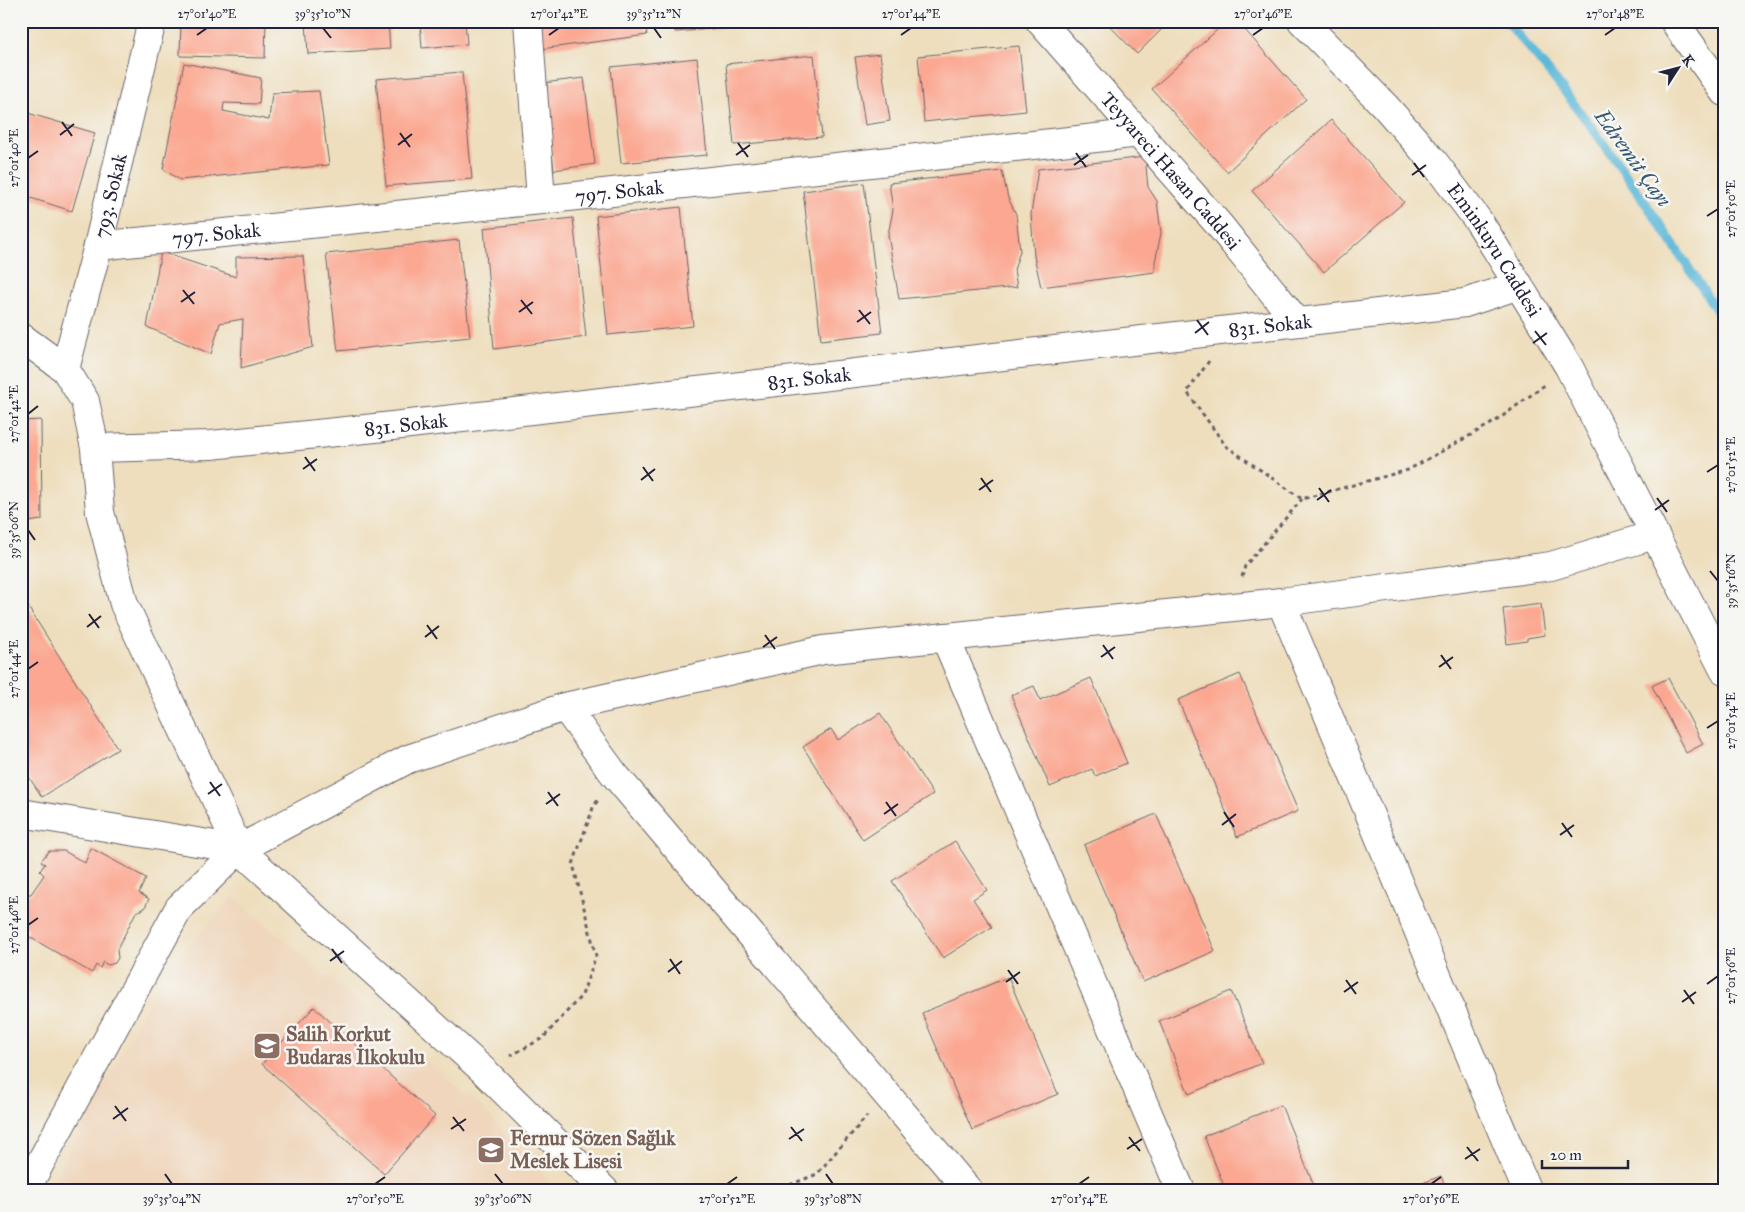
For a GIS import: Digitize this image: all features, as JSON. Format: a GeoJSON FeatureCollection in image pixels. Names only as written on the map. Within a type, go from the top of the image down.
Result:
{"type":"FeatureCollection","features":[{"type":"Feature","properties":{"kind":"street","name":"793. Sokak"},"geometry":{"type":"LineString","coordinates":[[65,369],[98,246],[152,21]]}},
{"type":"Feature","properties":{"kind":"street"},"geometry":{"type":"LineString","coordinates":[[528,21],[541,200]]}},
{"type":"Feature","properties":{"kind":"street","name":"Teyyareci Hasan Caddesi"},"geometry":{"type":"LineString","coordinates":[[1040,21],[1220,226],[1297,322]]}},
{"type":"Feature","properties":{"kind":"street","name":"Eminkuyu Caddesi"},"geometry":{"type":"LineString","coordinates":[[1302,21],[1384,106],[1434,162],[1480,223],[1569,368],[1724,670]]}},
{"type":"Feature","properties":{"kind":"street"},"geometry":{"type":"LineString","coordinates":[[1674,21],[1724,92]]}},
{"type":"Feature","properties":{"kind":"street","name":"797. Sokak"},"geometry":{"type":"LineString","coordinates":[[98,246],[541,200],[1140,134]]}},
{"type":"Feature","properties":{"kind":"street","name":"831. Sokak"},"geometry":{"type":"LineString","coordinates":[[95,448],[211,445],[346,431],[1232,330],[1465,303],[1519,285]]}},
{"type":"Feature","properties":{"kind":"street"},"geometry":{"type":"LineString","coordinates":[[21,337],[65,369],[85,401],[95,448],[100,512],[124,604],[239,849],[484,1071],[605,1191]]}},
{"type":"Feature","properties":{"kind":"street"},"geometry":{"type":"LineString","coordinates":[[25,1191],[179,908],[239,849],[408,759],[566,707],[823,650],[1281,602],[1551,566],[1654,535]]}},
{"type":"Feature","properties":{"kind":"street"},"geometry":{"type":"LineString","coordinates":[[1281,602],[1528,1191]]}},
{"type":"Feature","properties":{"kind":"street"},"geometry":{"type":"LineString","coordinates":[[945,637],[1181,1191]]}},
{"type":"Feature","properties":{"kind":"street"},"geometry":{"type":"LineString","coordinates":[[566,707],[614,774],[969,1191]]}},
{"type":"Feature","properties":{"kind":"street"},"geometry":{"type":"LineString","coordinates":[[21,813],[239,849]]}},
{"type":"Feature","properties":{"kind":"path"},"geometry":{"type":"LineString","coordinates":[[1232,330],[1187,392],[1226,446],[1302,499]]}},
{"type":"Feature","properties":{"kind":"path"},"geometry":{"type":"LineString","coordinates":[[1235,607],[1245,566],[1302,499],[1408,470],[1496,421],[1569,368]]}},
{"type":"Feature","properties":{"kind":"path"},"geometry":{"type":"LineString","coordinates":[[484,1071],[543,1038],[582,995],[596,956],[573,864],[593,808],[614,774]]}},
{"type":"Feature","properties":{"kind":"path"},"geometry":{"type":"LineString","coordinates":[[775,1191],[817,1174],[887,1093]]}},
{"type":"Feature","properties":{"kind":"shaded area","name":"Salih Korkut Budaras İlkokulu"},"geometry":{"type":"Polygon","coordinates":[[[232,896],[483,1109],[557,1191],[48,1191],[158,984],[232,896]]]}},
{"type":"Feature","properties":{"kind":"building"},"geometry":{"type":"Polygon","coordinates":[[[181,21],[266,21],[265,58],[180,56],[181,21]]]}},
{"type":"Feature","properties":{"kind":"building"},"geometry":{"type":"Polygon","coordinates":[[[306,21],[388,21],[390,49],[308,54],[306,21]]]}},
{"type":"Feature","properties":{"kind":"building"},"geometry":{"type":"Polygon","coordinates":[[[420,21],[465,21],[467,44],[422,48],[420,21]]]}},
{"type":"Feature","properties":{"kind":"building"},"geometry":{"type":"Polygon","coordinates":[[[537,21],[645,21],[647,35],[541,49],[537,21]]]}},
{"type":"Feature","properties":{"kind":"building"},"geometry":{"type":"Polygon","coordinates":[[[674,21],[723,21],[723,28],[675,32],[674,21]]]}},
{"type":"Feature","properties":{"kind":"building"},"geometry":{"type":"Polygon","coordinates":[[[1105,21],[1170,21],[1137,54],[1105,21]]]}},
{"type":"Feature","properties":{"kind":"building"},"geometry":{"type":"Polygon","coordinates":[[[1227,21],[1237,21],[1306,99],[1227,172],[1152,89],[1227,21]]]}},
{"type":"Feature","properties":{"kind":"building"},"geometry":{"type":"Polygon","coordinates":[[[1019,46],[1026,111],[924,122],[918,56],[1019,46]]]}},
{"type":"Feature","properties":{"kind":"building"},"geometry":{"type":"Polygon","coordinates":[[[880,54],[890,121],[865,125],[855,57],[880,54]]]}},
{"type":"Feature","properties":{"kind":"building"},"geometry":{"type":"Polygon","coordinates":[[[814,55],[822,137],[734,145],[726,64],[814,55]]]}},
{"type":"Feature","properties":{"kind":"building"},"geometry":{"type":"Polygon","coordinates":[[[697,58],[707,155],[621,163],[611,67],[697,58]]]}},
{"type":"Feature","properties":{"kind":"building"},"geometry":{"type":"Polygon","coordinates":[[[184,63],[261,78],[259,104],[224,103],[223,111],[269,120],[272,93],[319,91],[329,165],[180,180],[163,169],[184,63]]]}},
{"type":"Feature","properties":{"kind":"building"},"geometry":{"type":"Polygon","coordinates":[[[462,72],[472,179],[386,186],[376,79],[462,72]]]}},
{"type":"Feature","properties":{"kind":"building"},"geometry":{"type":"Polygon","coordinates":[[[584,78],[595,164],[554,170],[543,83],[584,78]]]}},
{"type":"Feature","properties":{"kind":"building"},"geometry":{"type":"Polygon","coordinates":[[[21,111],[95,133],[72,211],[21,195],[21,111]]]}},
{"type":"Feature","properties":{"kind":"building"},"geometry":{"type":"Polygon","coordinates":[[[1331,120],[1404,202],[1324,272],[1252,191],[1331,120]]]}},
{"type":"Feature","properties":{"kind":"building"},"geometry":{"type":"Polygon","coordinates":[[[1145,157],[1148,187],[1157,201],[1161,233],[1155,262],[1155,272],[1041,287],[1034,256],[1031,214],[1038,169],[1145,157]]]}},
{"type":"Feature","properties":{"kind":"building"},"geometry":{"type":"Polygon","coordinates":[[[1002,171],[1008,198],[1016,214],[1020,251],[1014,270],[1017,287],[899,299],[888,235],[893,210],[889,183],[1002,171]]]}},
{"type":"Feature","properties":{"kind":"building"},"geometry":{"type":"Polygon","coordinates":[[[864,183],[882,333],[821,340],[803,191],[864,183]]]}},
{"type":"Feature","properties":{"kind":"building"},"geometry":{"type":"Polygon","coordinates":[[[681,207],[693,326],[608,335],[596,216],[681,207]]]}},
{"type":"Feature","properties":{"kind":"building"},"geometry":{"type":"Polygon","coordinates":[[[573,218],[586,337],[494,349],[484,228],[573,218]]]}},
{"type":"Feature","properties":{"kind":"building"},"geometry":{"type":"Polygon","coordinates":[[[459,240],[470,337],[338,351],[326,254],[459,240]]]}},
{"type":"Feature","properties":{"kind":"building"},"geometry":{"type":"Polygon","coordinates":[[[161,252],[236,277],[236,257],[303,256],[313,347],[241,368],[243,319],[220,323],[211,354],[147,327],[161,252]]]}},
{"type":"Feature","properties":{"kind":"building"},"geometry":{"type":"Polygon","coordinates":[[[41,420],[42,520],[21,523],[21,421],[41,420]]]}},
{"type":"Feature","properties":{"kind":"building"},"geometry":{"type":"Polygon","coordinates":[[[23,599],[118,749],[42,797],[21,765],[21,600],[23,599]]]}},
{"type":"Feature","properties":{"kind":"building"},"geometry":{"type":"Polygon","coordinates":[[[1541,604],[1545,635],[1527,638],[1527,641],[1507,644],[1503,609],[1541,604]]]}},
{"type":"Feature","properties":{"kind":"building"},"geometry":{"type":"Polygon","coordinates":[[[1240,674],[1298,811],[1237,837],[1178,700],[1240,674]]]}},
{"type":"Feature","properties":{"kind":"building"},"geometry":{"type":"Polygon","coordinates":[[[1091,678],[1127,763],[1095,776],[1092,769],[1050,787],[1011,695],[1034,686],[1040,700],[1091,678]]]}},
{"type":"Feature","properties":{"kind":"building"},"geometry":{"type":"Polygon","coordinates":[[[1668,678],[1703,744],[1686,753],[1652,686],[1668,678]]]}},
{"type":"Feature","properties":{"kind":"building"},"geometry":{"type":"Polygon","coordinates":[[[880,713],[933,794],[863,840],[803,747],[831,729],[838,740],[880,713]]]}},
{"type":"Feature","properties":{"kind":"building"},"geometry":{"type":"Polygon","coordinates":[[[1156,814],[1215,951],[1143,982],[1084,845],[1156,814]]]}},
{"type":"Feature","properties":{"kind":"building"},"geometry":{"type":"Polygon","coordinates":[[[955,841],[987,890],[973,899],[992,927],[943,958],[892,881],[955,841]]]}},
{"type":"Feature","properties":{"kind":"building"},"geometry":{"type":"Polygon","coordinates":[[[91,848],[146,878],[139,893],[149,899],[144,909],[136,912],[117,950],[118,958],[115,963],[108,965],[103,962],[100,968],[96,965],[92,973],[26,935],[29,929],[21,924],[21,905],[27,894],[31,894],[44,875],[40,871],[45,864],[41,861],[49,851],[64,851],[85,863],[91,848]]]}},
{"type":"Feature","properties":{"kind":"building"},"geometry":{"type":"Polygon","coordinates":[[[1008,977],[1058,1094],[972,1130],[922,1013],[1008,977]]]}},
{"type":"Feature","properties":{"kind":"building"},"geometry":{"type":"Polygon","coordinates":[[[1231,991],[1262,1063],[1189,1094],[1159,1021],[1231,991]]]}},
{"type":"Feature","properties":{"kind":"building"},"geometry":{"type":"Polygon","coordinates":[[[314,1007],[435,1116],[384,1174],[262,1064],[314,1007]]]}},
{"type":"Feature","properties":{"kind":"building"},"geometry":{"type":"Polygon","coordinates":[[[1281,1105],[1316,1191],[1226,1191],[1204,1136],[1281,1105]]]}},
{"type":"Feature","properties":{"kind":"building"},"geometry":{"type":"Polygon","coordinates":[[[1441,1176],[1447,1191],[1402,1191],[1441,1176]]]}},
{"type":"Feature","properties":{"kind":"waterway","name":"Edremit Çayı"},"geometry":{"type":"LineString","coordinates":[[1506,21],[1536,56],[1621,167],[1724,322]]}},
{"type":"Feature","properties":{"kind":"place","name":"Salih Korkut Budaras İlkokulu"},"geometry":{"type":"Point","coordinates":[267,1046]}},
{"type":"Feature","properties":{"kind":"place","name":"Fernur Sözen Sağlık Meslek Lisesi"},"geometry":{"type":"Point","coordinates":[491,1150]}}]}
